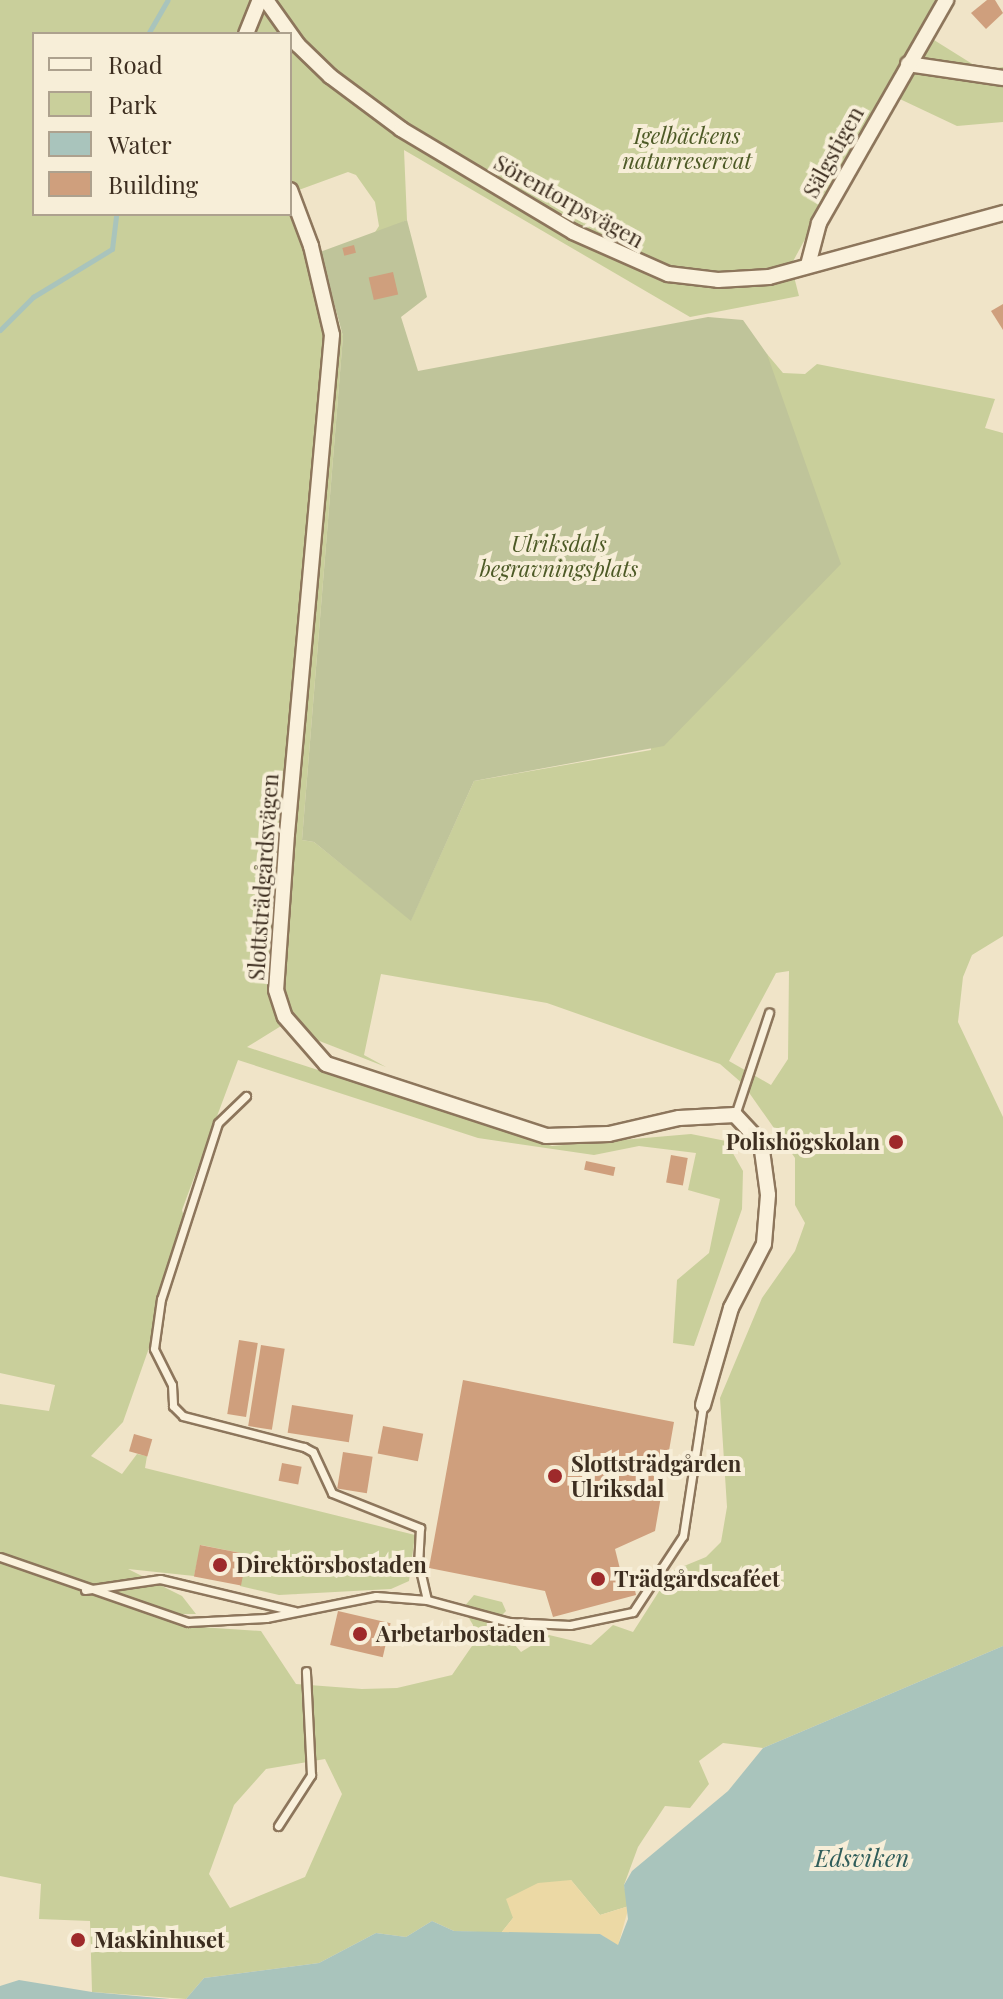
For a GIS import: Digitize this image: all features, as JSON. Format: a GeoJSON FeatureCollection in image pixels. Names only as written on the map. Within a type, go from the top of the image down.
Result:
{"type":"FeatureCollection","features":[{"type":"Feature","properties":{"kind":"street"},"geometry":{"type":"LineString","coordinates":[[247,32],[263,0]]}},
{"type":"Feature","properties":{"kind":"street","name":"Sörentorpsvägen"},"geometry":{"type":"LineString","coordinates":[[263,0],[288,32]]}},
{"type":"Feature","properties":{"kind":"street","name":"Sälgstigen"},"geometry":{"type":"LineString","coordinates":[[808,265],[819,223],[946,0]]}},
{"type":"Feature","properties":{"kind":"street","name":"Sörentorpsvägen"},"geometry":{"type":"LineString","coordinates":[[292,37],[375,111],[616,255],[668,274],[718,280],[769,277],[1003,213]]}},
{"type":"Feature","properties":{"kind":"street"},"geometry":{"type":"LineString","coordinates":[[908,64],[1003,78]]}},
{"type":"Feature","properties":{"kind":"street","name":"Slottsträdgårdsvägen"},"geometry":{"type":"LineString","coordinates":[[292,195],[311,246],[332,335],[276,990],[285,1017],[326,1064],[546,1136],[609,1134],[679,1118],[735,1115]]}},
{"type":"Feature","properties":{"kind":"street"},"geometry":{"type":"LineString","coordinates":[[703,1405],[731,1308],[764,1244],[768,1195],[761,1143],[735,1115]]}},
{"type":"Feature","properties":{"kind":"lane"},"geometry":{"type":"LineString","coordinates":[[735,1115],[769,1013]]}},
{"type":"Feature","properties":{"kind":"lane"},"geometry":{"type":"LineString","coordinates":[[246,1096],[218,1123],[161,1299],[154,1349],[172,1385],[173,1406],[183,1416],[304,1447],[313,1452],[332,1493],[420,1528],[418,1561],[427,1600]]}},
{"type":"Feature","properties":{"kind":"lane"},"geometry":{"type":"LineString","coordinates":[[0,1557],[85,1590],[188,1622],[296,1611],[376,1596],[427,1600],[509,1622],[554,1624],[633,1612],[683,1536],[703,1405]]}},
{"type":"Feature","properties":{"kind":"lane"},"geometry":{"type":"LineString","coordinates":[[85,1590],[160,1579],[296,1611]]}},
{"type":"Feature","properties":{"kind":"lane"},"geometry":{"type":"LineString","coordinates":[[278,1826],[311,1775],[306,1671]]}},
{"type":"Feature","properties":{"kind":"green space","name":"Igelbäckens naturreservat"},"geometry":{"type":"Polygon","coordinates":[[[0,0],[939,0],[926,35],[982,70],[1003,67],[1003,122],[957,126],[885,92],[791,265],[799,296],[690,317],[404,150],[407,220],[372,237],[379,226],[375,202],[356,175],[348,172],[296,191],[343,336],[302,840],[314,842],[411,920],[474,781],[651,750],[625,438],[767,354],[783,373],[805,374],[817,364],[995,399],[985,428],[1003,433],[1003,936],[972,955],[963,977],[958,1022],[1003,1117],[1003,1646],[763,1748],[723,1743],[699,1761],[709,1784],[690,1808],[665,1806],[638,1847],[624,1885],[629,1906],[600,1915],[571,1880],[513,1918],[501,1933],[454,1931],[432,1921],[406,1937],[376,1933],[319,1963],[204,1978],[186,1999],[92,1992],[90,1921],[39,1919],[41,1884],[0,1876],[0,1404],[49,1411],[55,1385],[0,1373],[0,0]],[[789,971],[776,973],[729,1061],[771,1085],[788,1059],[789,971]],[[381,974],[364,1055],[386,1067],[281,1026],[247,1047],[552,1146],[691,1134],[726,1141],[743,1171],[742,1209],[694,1346],[673,1343],[677,1280],[709,1253],[720,1199],[688,1190],[696,1153],[639,1146],[594,1155],[478,1138],[238,1060],[182,1210],[189,1234],[123,1422],[91,1456],[122,1474],[137,1454],[147,1456],[145,1468],[415,1535],[409,1581],[391,1589],[279,1595],[240,1586],[246,1554],[201,1545],[194,1576],[128,1569],[182,1596],[196,1614],[183,1614],[185,1626],[261,1631],[296,1684],[362,1689],[397,1688],[452,1675],[472,1646],[473,1625],[463,1608],[474,1595],[502,1602],[506,1611],[495,1622],[521,1652],[549,1635],[591,1645],[613,1625],[633,1632],[672,1571],[706,1557],[721,1542],[727,1507],[720,1398],[762,1298],[795,1251],[805,1223],[795,1205],[795,1158],[743,1084],[720,1064],[547,1003],[381,974]],[[325,1759],[266,1769],[234,1805],[209,1874],[230,1908],[305,1877],[342,1794],[325,1759]]]}},
{"type":"Feature","properties":{"kind":"green space","name":"Ulriksdals begravningsplats"},"geometry":{"type":"Polygon","coordinates":[[[407,220],[427,297],[401,317],[418,371],[708,317],[743,320],[767,354],[841,564],[664,746],[474,781],[411,921],[314,842],[302,840],[343,336],[320,252],[407,220]]]}},
{"type":"Feature","properties":{"kind":"sand"},"geometry":{"type":"Polygon","coordinates":[[[571,1880],[600,1915],[629,1906],[618,1946],[600,1934],[501,1933],[513,1918],[506,1899],[538,1883],[571,1880]]]}},
{"type":"Feature","properties":{"kind":"water","name":"Edsviken"},"geometry":{"type":"Polygon","coordinates":[[[1003,1646],[1003,1999],[186,1999],[204,1978],[319,1963],[376,1933],[406,1937],[432,1921],[454,1931],[600,1934],[618,1945],[628,1919],[624,1885],[632,1871],[728,1791],[763,1748],[1003,1646]]]}},
{"type":"Feature","properties":{"kind":"water"},"geometry":{"type":"Polygon","coordinates":[[[19,1980],[92,1992],[170,1999],[0,1999],[0,1986],[19,1980]]]}},
{"type":"Feature","properties":{"kind":"building"},"geometry":{"type":"Polygon","coordinates":[[[987,0],[995,0],[1003,13],[986,29],[971,13],[987,0]]]}},
{"type":"Feature","properties":{"kind":"building"},"geometry":{"type":"Polygon","coordinates":[[[354,245],[356,253],[344,256],[342,248],[354,245]]]}},
{"type":"Feature","properties":{"kind":"building"},"geometry":{"type":"Polygon","coordinates":[[[393,272],[398,294],[374,300],[369,278],[393,272]]]}},
{"type":"Feature","properties":{"kind":"building"},"geometry":{"type":"Polygon","coordinates":[[[1003,304],[1003,330],[991,311],[1003,304]]]}},
{"type":"Feature","properties":{"kind":"building"},"geometry":{"type":"Polygon","coordinates":[[[671,1155],[688,1158],[683,1186],[666,1183],[671,1155]]]}},
{"type":"Feature","properties":{"kind":"building"},"geometry":{"type":"Polygon","coordinates":[[[586,1161],[615,1167],[613,1176],[584,1170],[586,1161]]]}},
{"type":"Feature","properties":{"kind":"building"},"geometry":{"type":"Polygon","coordinates":[[[239,1340],[258,1343],[246,1417],[227,1414],[239,1340]]]}},
{"type":"Feature","properties":{"kind":"building"},"geometry":{"type":"Polygon","coordinates":[[[261,1345],[285,1349],[272,1430],[248,1426],[261,1345]]]}},
{"type":"Feature","properties":{"kind":"building","name":"Slottsträdgården Ulriksdal"},"geometry":{"type":"Polygon","coordinates":[[[463,1380],[674,1422],[655,1531],[615,1549],[620,1569],[630,1567],[636,1595],[553,1617],[545,1591],[429,1568],[463,1380]]]}},
{"type":"Feature","properties":{"kind":"building"},"geometry":{"type":"Polygon","coordinates":[[[292,1405],[353,1415],[349,1442],[288,1433],[292,1405]]]}},
{"type":"Feature","properties":{"kind":"building"},"geometry":{"type":"Polygon","coordinates":[[[383,1426],[423,1434],[418,1461],[378,1453],[383,1426]]]}},
{"type":"Feature","properties":{"kind":"building"},"geometry":{"type":"Polygon","coordinates":[[[134,1434],[152,1439],[147,1457],[129,1451],[134,1434]]]}},
{"type":"Feature","properties":{"kind":"building"},"geometry":{"type":"Polygon","coordinates":[[[343,1452],[373,1457],[367,1493],[337,1489],[343,1452]]]}},
{"type":"Feature","properties":{"kind":"building"},"geometry":{"type":"Polygon","coordinates":[[[282,1463],[302,1467],[298,1484],[279,1481],[282,1463]]]}},
{"type":"Feature","properties":{"kind":"building","name":"Direktörsbostaden"},"geometry":{"type":"Polygon","coordinates":[[[200,1545],[247,1554],[241,1586],[194,1576],[200,1545]]]}},
{"type":"Feature","properties":{"kind":"building","name":"Arbetarbostaden"},"geometry":{"type":"Polygon","coordinates":[[[338,1611],[391,1623],[383,1657],[330,1645],[338,1611]]]}},
{"type":"Feature","properties":{"kind":"building","name":"Maskinhuset"},"geometry":{"type":"Polygon","coordinates":[[[70,1934],[88,1936],[87,1946],[69,1944],[70,1934]]]}},
{"type":"Feature","properties":{"kind":"waterway"},"geometry":{"type":"LineString","coordinates":[[149,32],[168,0]]}},
{"type":"Feature","properties":{"kind":"waterway"},"geometry":{"type":"LineString","coordinates":[[0,330],[33,297],[112,249],[116,216]]}},
{"type":"Feature","properties":{"kind":"place","name":"Polishögskolan"},"geometry":{"type":"Point","coordinates":[896,1142]}},
{"type":"Feature","properties":{"kind":"place","name":"Slottsträdgården Ulriksdal"},"geometry":{"type":"Point","coordinates":[555,1476]}},
{"type":"Feature","properties":{"kind":"place","name":"Direktörsbostaden"},"geometry":{"type":"Point","coordinates":[220,1565]}},
{"type":"Feature","properties":{"kind":"place","name":"Trädgårdscaféet"},"geometry":{"type":"Point","coordinates":[598,1579]}},
{"type":"Feature","properties":{"kind":"place","name":"Arbetarbostaden"},"geometry":{"type":"Point","coordinates":[360,1634]}},
{"type":"Feature","properties":{"kind":"place","name":"Maskinhuset"},"geometry":{"type":"Point","coordinates":[78,1940]}}]}
